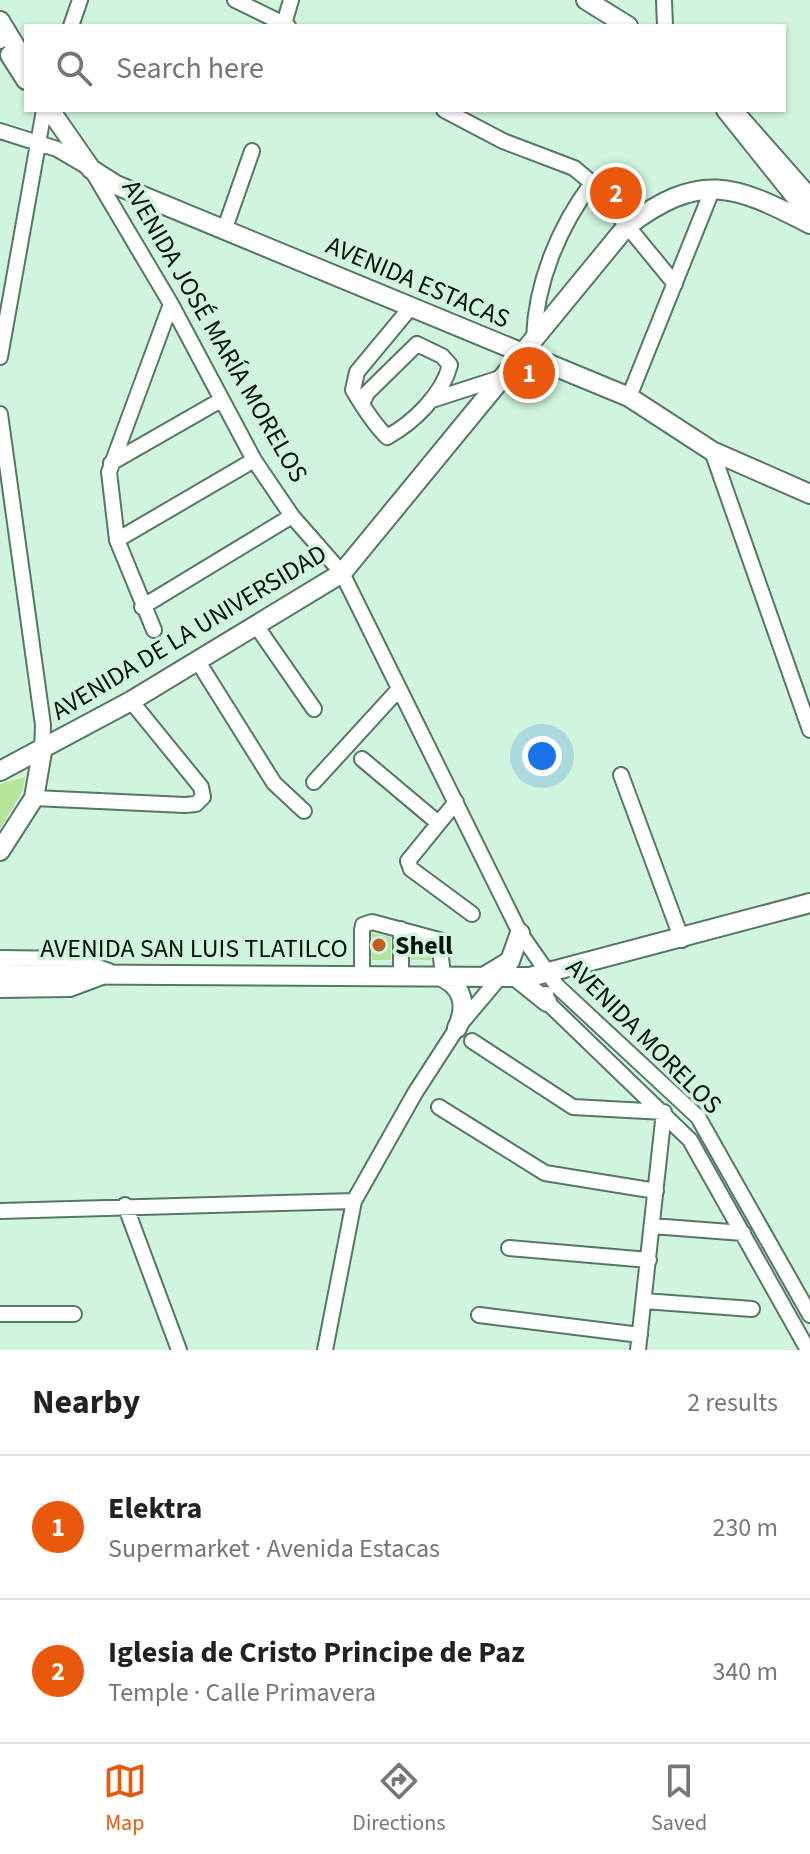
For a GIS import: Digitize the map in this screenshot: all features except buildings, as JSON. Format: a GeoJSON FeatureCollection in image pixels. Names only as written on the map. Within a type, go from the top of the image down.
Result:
{"type":"FeatureCollection","features":[{"type":"Feature","properties":{"kind":"main road"},"geometry":{"type":"LineString","coordinates":[[586,0],[625,24]]}},
{"type":"Feature","properties":{"kind":"main road"},"geometry":{"type":"LineString","coordinates":[[0,21],[24,61]]}},
{"type":"Feature","properties":{"kind":"main road"},"geometry":{"type":"LineString","coordinates":[[0,40],[24,77]]}},
{"type":"Feature","properties":{"kind":"main road","name":"AVENIDA JOSÉ MARÍA MORELOS"},"geometry":{"type":"LineString","coordinates":[[51,112],[91,169]]}},
{"type":"Feature","properties":{"kind":"main road"},"geometry":{"type":"LineString","coordinates":[[728,112],[810,215]]}},
{"type":"Feature","properties":{"kind":"main road","name":"AVENIDA ESTACAS"},"geometry":{"type":"LineString","coordinates":[[91,169],[125,189],[629,397],[712,451],[810,494]]}},
{"type":"Feature","properties":{"kind":"main road","name":"AVENIDA DE LA UNIVERSIDAD"},"geometry":{"type":"LineString","coordinates":[[0,771],[42,752],[131,701],[342,573],[626,227],[653,206],[677,195],[713,188],[743,191],[810,224]]}},
{"type":"Feature","properties":{"kind":"main road"},"geometry":{"type":"LineString","coordinates":[[0,851],[34,798],[42,752]]}},
{"type":"Feature","properties":{"kind":"main road","name":"AVENIDA SAN LUIS TLATILCO"},"geometry":{"type":"LineString","coordinates":[[0,974],[500,977],[546,973],[682,940],[810,903]]}},
{"type":"Feature","properties":{"kind":"main road"},"geometry":{"type":"LineString","coordinates":[[520,933],[510,961],[500,977],[547,1002]]}},
{"type":"Feature","properties":{"kind":"main road"},"geometry":{"type":"LineString","coordinates":[[440,975],[449,980],[464,1002],[463,1016],[457,1028]]}},
{"type":"Feature","properties":{"kind":"street"},"geometry":{"type":"LineString","coordinates":[[72,24],[80,0]]}},
{"type":"Feature","properties":{"kind":"street"},"geometry":{"type":"LineString","coordinates":[[235,0],[284,24]]}},
{"type":"Feature","properties":{"kind":"street"},"geometry":{"type":"LineString","coordinates":[[286,24],[291,0]]}},
{"type":"Feature","properties":{"kind":"street"},"geometry":{"type":"LineString","coordinates":[[664,0],[665,24]]}},
{"type":"Feature","properties":{"kind":"street"},"geometry":{"type":"LineString","coordinates":[[0,357],[44,112]]}},
{"type":"Feature","properties":{"kind":"street"},"geometry":{"type":"LineString","coordinates":[[448,112],[503,141],[562,161],[592,183],[675,284]]}},
{"type":"Feature","properties":{"kind":"street"},"geometry":{"type":"LineString","coordinates":[[737,112],[810,195]]}},
{"type":"Feature","properties":{"kind":"street","name":"AVENIDA ESTACAS"},"geometry":{"type":"LineString","coordinates":[[0,131],[38,141],[91,169]]}},
{"type":"Feature","properties":{"kind":"street"},"geometry":{"type":"LineString","coordinates":[[225,228],[252,151]]}},
{"type":"Feature","properties":{"kind":"street","name":"AVENIDA JOSÉ MARÍA MORELOS"},"geometry":{"type":"LineString","coordinates":[[91,169],[171,304],[254,460],[292,516],[342,573]]}},
{"type":"Feature","properties":{"kind":"street"},"geometry":{"type":"LineString","coordinates":[[534,338],[535,305],[567,216],[592,183]]}},
{"type":"Feature","properties":{"kind":"street"},"geometry":{"type":"LineString","coordinates":[[629,397],[713,188]]}},
{"type":"Feature","properties":{"kind":"street"},"geometry":{"type":"LineString","coordinates":[[154,630],[117,540],[108,482],[111,463],[171,304]]}},
{"type":"Feature","properties":{"kind":"street"},"geometry":{"type":"LineString","coordinates":[[362,404],[367,393],[417,344],[442,356],[450,365],[445,383],[403,428],[387,437],[362,404],[353,390],[357,372],[411,307]]}},
{"type":"Feature","properties":{"kind":"street"},"geometry":{"type":"LineString","coordinates":[[428,401],[500,378]]}},
{"type":"Feature","properties":{"kind":"street"},"geometry":{"type":"LineString","coordinates":[[111,463],[221,400]]}},
{"type":"Feature","properties":{"kind":"street"},"geometry":{"type":"LineString","coordinates":[[0,414],[43,725],[42,752]]}},
{"type":"Feature","properties":{"kind":"street"},"geometry":{"type":"LineString","coordinates":[[712,451],[810,730]]}},
{"type":"Feature","properties":{"kind":"street"},"geometry":{"type":"LineString","coordinates":[[117,540],[254,460]]}},
{"type":"Feature","properties":{"kind":"street"},"geometry":{"type":"LineString","coordinates":[[142,607],[292,516]]}},
{"type":"Feature","properties":{"kind":"street","name":"AVENIDA MORELOS"},"geometry":{"type":"LineString","coordinates":[[342,573],[520,933],[546,973],[698,1117],[810,1315]]}},
{"type":"Feature","properties":{"kind":"street"},"geometry":{"type":"LineString","coordinates":[[255,624],[314,709]]}},
{"type":"Feature","properties":{"kind":"street"},"geometry":{"type":"LineString","coordinates":[[197,660],[274,783],[304,811]]}},
{"type":"Feature","properties":{"kind":"street"},"geometry":{"type":"LineString","coordinates":[[314,782],[399,689]]}},
{"type":"Feature","properties":{"kind":"street"},"geometry":{"type":"LineString","coordinates":[[34,798],[185,805],[196,804],[203,797],[201,787],[131,701]]}},
{"type":"Feature","properties":{"kind":"street"},"geometry":{"type":"LineString","coordinates":[[362,759],[437,822]]}},
{"type":"Feature","properties":{"kind":"street"},"geometry":{"type":"LineString","coordinates":[[621,775],[682,940]]}},
{"type":"Feature","properties":{"kind":"street"},"geometry":{"type":"LineString","coordinates":[[456,802],[409,857],[408,865],[472,914]]}},
{"type":"Feature","properties":{"kind":"street"},"geometry":{"type":"LineString","coordinates":[[362,974],[363,925],[372,922],[439,940],[440,975]]}},
{"type":"Feature","properties":{"kind":"street"},"geometry":{"type":"LineString","coordinates":[[401,929],[401,975]]}},
{"type":"Feature","properties":{"kind":"street"},"geometry":{"type":"LineString","coordinates":[[0,958],[75,959],[114,973]]}},
{"type":"Feature","properties":{"kind":"street"},"geometry":{"type":"LineString","coordinates":[[0,990],[70,989],[114,973]]}},
{"type":"Feature","properties":{"kind":"street"},"geometry":{"type":"LineString","coordinates":[[546,973],[547,1002],[690,1140],[808,1350]]}},
{"type":"Feature","properties":{"kind":"street"},"geometry":{"type":"LineString","coordinates":[[325,1350],[354,1201],[415,1093],[457,1028],[500,977]]}},
{"type":"Feature","properties":{"kind":"street"},"geometry":{"type":"LineString","coordinates":[[472,1041],[573,1107],[664,1112]]}},
{"type":"Feature","properties":{"kind":"street"},"geometry":{"type":"LineString","coordinates":[[439,1107],[545,1173],[656,1191]]}},
{"type":"Feature","properties":{"kind":"street"},"geometry":{"type":"LineString","coordinates":[[479,1315],[639,1343],[664,1112]]}},
{"type":"Feature","properties":{"kind":"street"},"geometry":{"type":"LineString","coordinates":[[0,1211],[125,1205],[354,1201]]}},
{"type":"Feature","properties":{"kind":"street"},"geometry":{"type":"LineString","coordinates":[[125,1205],[179,1350]]}},
{"type":"Feature","properties":{"kind":"street"},"geometry":{"type":"LineString","coordinates":[[652,1226],[743,1233]]}},
{"type":"Feature","properties":{"kind":"street"},"geometry":{"type":"LineString","coordinates":[[509,1248],[649,1260]]}},
{"type":"Feature","properties":{"kind":"street"},"geometry":{"type":"LineString","coordinates":[[644,1301],[752,1309]]}},
{"type":"Feature","properties":{"kind":"street"},"geometry":{"type":"LineString","coordinates":[[0,1314],[74,1314]]}},
{"type":"Feature","properties":{"kind":"place","name":"Iglesia de Cristo Principe de Paz"},"geometry":{"type":"Point","coordinates":[616,193]}},
{"type":"Feature","properties":{"kind":"place","name":"Elektra"},"geometry":{"type":"Point","coordinates":[529,373]}},
{"type":"Feature","properties":{"kind":"place","name":"Shell"},"geometry":{"type":"Point","coordinates":[379,945]}}]}
